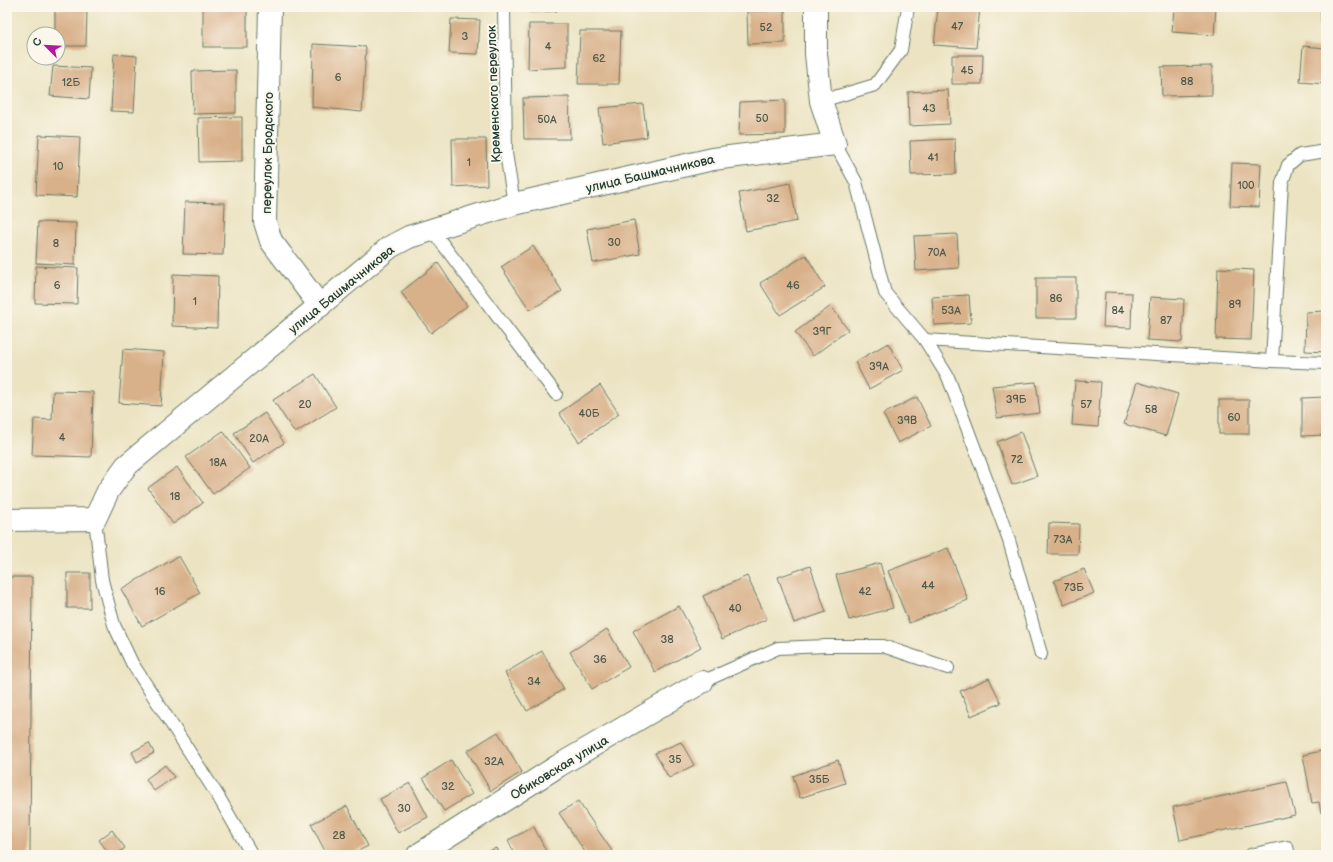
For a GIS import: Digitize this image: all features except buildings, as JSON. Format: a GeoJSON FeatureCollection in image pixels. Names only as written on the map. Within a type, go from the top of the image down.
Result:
{"type":"FeatureCollection","features":[{"type":"Feature","properties":{"kind":"street","name":"переулок Бродского"},"geometry":{"type":"LineString","coordinates":[[270,7],[265,222],[271,241],[320,306]]}},
{"type":"Feature","properties":{"kind":"street"},"geometry":{"type":"LineString","coordinates":[[816,7],[816,54],[821,101],[835,144]]}},
{"type":"Feature","properties":{"kind":"street","name":"улица Башмачникова"},"geometry":{"type":"LineString","coordinates":[[94,519],[108,491],[126,466],[390,247],[409,237],[514,204],[713,158],[835,144]]}},
{"type":"Feature","properties":{"kind":"street"},"geometry":{"type":"LineString","coordinates":[[7,520],[94,519]]}},
{"type":"Feature","properties":{"kind":"street","name":"Обиковская улица"},"geometry":{"type":"LineString","coordinates":[[418,855],[558,766],[702,682]]}},
{"type":"Feature","properties":{"kind":"lane","name":"Кременского переулок"},"geometry":{"type":"LineString","coordinates":[[504,7],[506,153],[514,204]]}},
{"type":"Feature","properties":{"kind":"lane"},"geometry":{"type":"LineString","coordinates":[[821,101],[875,85],[901,50],[908,7]]}},
{"type":"Feature","properties":{"kind":"lane"},"geometry":{"type":"LineString","coordinates":[[835,144],[856,182],[885,293],[925,340],[948,377],[1008,537],[1041,654]]}},
{"type":"Feature","properties":{"kind":"lane"},"geometry":{"type":"LineString","coordinates":[[1272,361],[1282,183],[1288,165],[1300,155],[1326,151]]}},
{"type":"Feature","properties":{"kind":"lane"},"geometry":{"type":"LineString","coordinates":[[432,230],[556,394]]}},
{"type":"Feature","properties":{"kind":"lane"},"geometry":{"type":"LineString","coordinates":[[925,340],[1326,363]]}},
{"type":"Feature","properties":{"kind":"lane"},"geometry":{"type":"LineString","coordinates":[[94,519],[102,580],[114,625],[132,662],[218,796],[252,855]]}},
{"type":"Feature","properties":{"kind":"lane"},"geometry":{"type":"LineString","coordinates":[[702,682],[778,648],[883,646],[948,668]]}},
{"type":"Feature","properties":{"kind":"lane"},"geometry":{"type":"LineString","coordinates":[[1250,855],[1287,847],[1289,855]]}}]}
